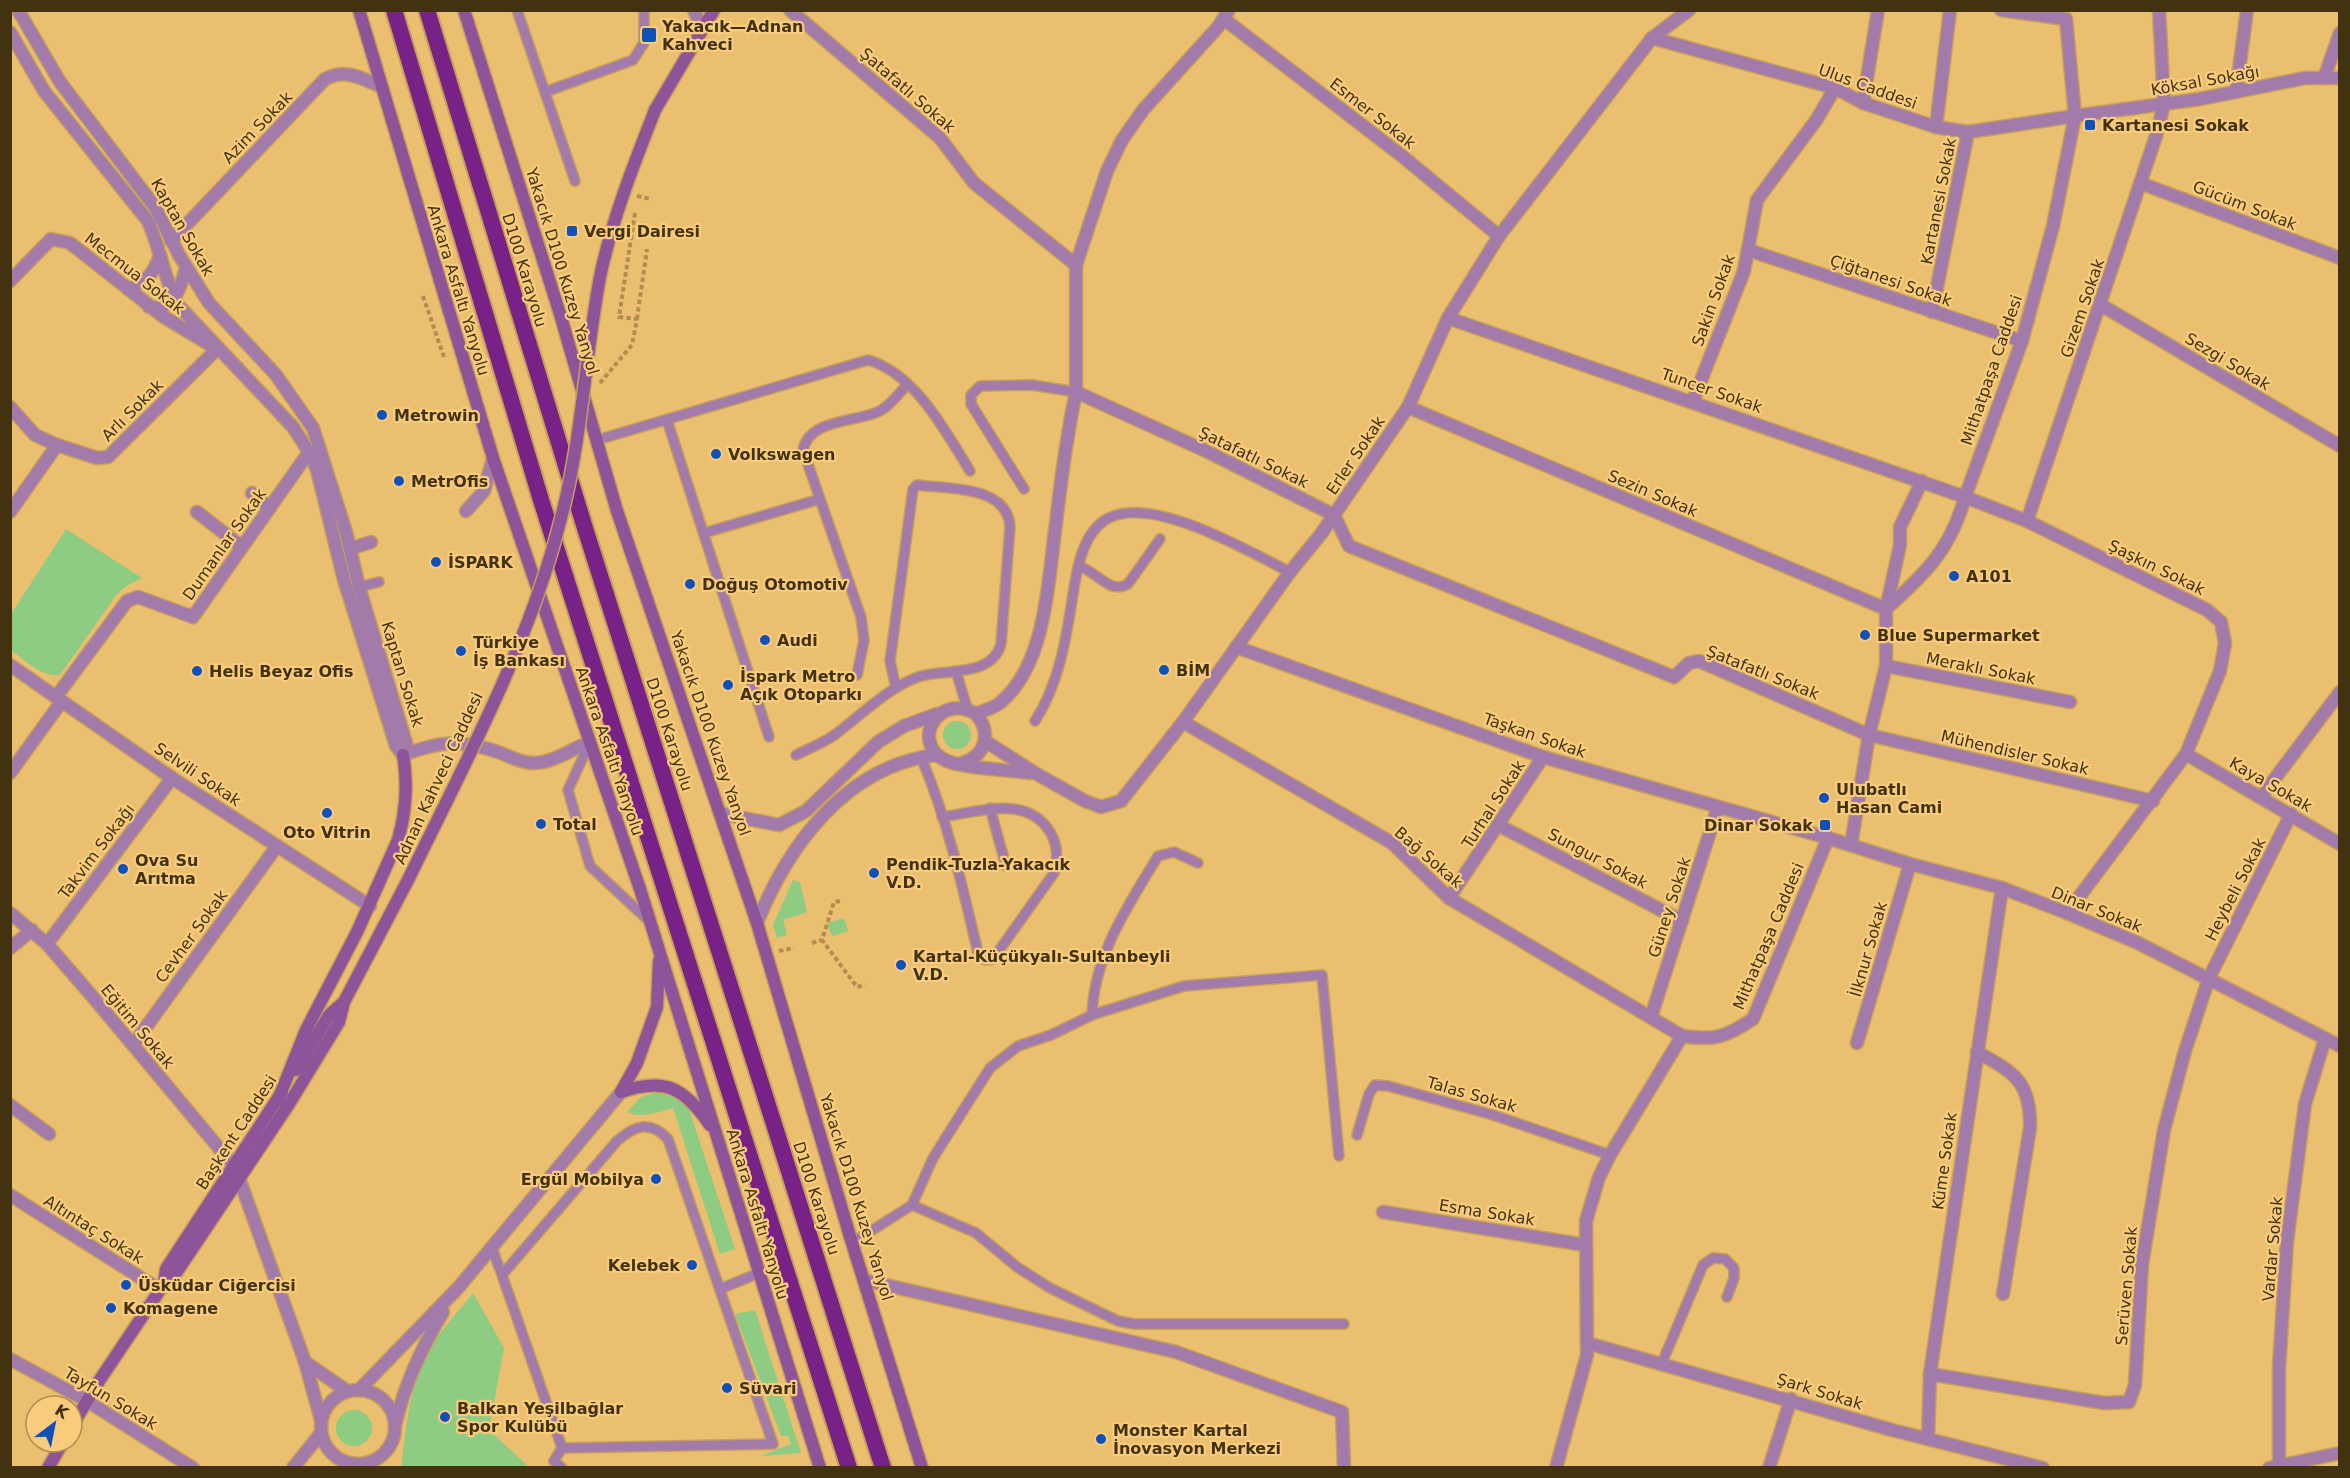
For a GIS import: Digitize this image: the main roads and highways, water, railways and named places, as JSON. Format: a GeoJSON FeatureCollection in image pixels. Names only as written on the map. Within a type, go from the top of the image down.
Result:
{"type":"FeatureCollection","features":[{"type":"Feature","properties":{"kind":"highway"},"geometry":{"type":"LineString","coordinates":[[394,10],[542,500],[849,1467]]}},
{"type":"Feature","properties":{"kind":"highway","name":"D100 Karayolu"},"geometry":{"type":"LineString","coordinates":[[427,10],[581,513],[883,1467]]}},
{"type":"Feature","properties":{"kind":"main road","name":"Ankara Asfaltı Yanyolu"},"geometry":{"type":"LineString","coordinates":[[359,10],[493,458],[651,922],[820,1467]]}},
{"type":"Feature","properties":{"kind":"main road","name":"Yakacık D100 Kuzey Yanyol"},"geometry":{"type":"LineString","coordinates":[[464,10],[586,400],[617,511],[723,814],[758,923],[852,1243],[922,1467]]}},
{"type":"Feature","properties":{"kind":"main road","name":"Adnan Kahveci Caddesi"},"geometry":{"type":"LineString","coordinates":[[408,880],[484,721],[534,609],[569,485],[606,255],[626,187],[655,110],[714,10]]}},
{"type":"Feature","properties":{"kind":"main road"},"geometry":{"type":"LineString","coordinates":[[278,1100],[306,1030],[370,906],[403,824],[406,788],[403,755]]}},
{"type":"Feature","properties":{"kind":"main road","name":"Başkent Caddesi"},"geometry":{"type":"LineString","coordinates":[[84,1406],[162,1287],[166,1269],[289,1104],[339,1022],[344,1002],[408,880]]}},
{"type":"Feature","properties":{"kind":"main road"},"geometry":{"type":"LineString","coordinates":[[659,951],[657,1007],[637,1063],[621,1092],[644,1084],[662,1085],[698,1108],[717,1137]]}},
{"type":"Feature","properties":{"kind":"main road","name":"Başkent Caddesi"},"geometry":{"type":"LineString","coordinates":[[237,1172],[329,1015],[344,1002]]}},
{"type":"Feature","properties":{"kind":"main road"},"geometry":{"type":"LineString","coordinates":[[48,1467],[56,1454]]}},
{"type":"Feature","properties":{"kind":"place","name":"Yakacık—Adnan Kahveci"},"geometry":{"type":"Point","coordinates":[649,35]}},
{"type":"Feature","properties":{"kind":"place","name":"Kartanesi̇ Sokak"},"geometry":{"type":"Point","coordinates":[2090,125]}},
{"type":"Feature","properties":{"kind":"place","name":"Vergi Dairesi"},"geometry":{"type":"Point","coordinates":[572,231]}},
{"type":"Feature","properties":{"kind":"place","name":"Metrowin"},"geometry":{"type":"Point","coordinates":[382,415]}},
{"type":"Feature","properties":{"kind":"place","name":"Volkswagen"},"geometry":{"type":"Point","coordinates":[716,454]}},
{"type":"Feature","properties":{"kind":"place","name":"MetrOfis"},"geometry":{"type":"Point","coordinates":[399,481]}},
{"type":"Feature","properties":{"kind":"place","name":"İSPARK"},"geometry":{"type":"Point","coordinates":[436,562]}},
{"type":"Feature","properties":{"kind":"place","name":"A101"},"geometry":{"type":"Point","coordinates":[1954,576]}},
{"type":"Feature","properties":{"kind":"place","name":"Doğuş Otomotiv"},"geometry":{"type":"Point","coordinates":[690,584]}},
{"type":"Feature","properties":{"kind":"place","name":"Blue Supermarket"},"geometry":{"type":"Point","coordinates":[1865,635]}},
{"type":"Feature","properties":{"kind":"place","name":"Audi"},"geometry":{"type":"Point","coordinates":[765,640]}},
{"type":"Feature","properties":{"kind":"place","name":"Türkiye İş Bankası"},"geometry":{"type":"Point","coordinates":[461,651]}},
{"type":"Feature","properties":{"kind":"place","name":"BİM"},"geometry":{"type":"Point","coordinates":[1164,670]}},
{"type":"Feature","properties":{"kind":"place","name":"Helis Beyaz Ofis"},"geometry":{"type":"Point","coordinates":[197,671]}},
{"type":"Feature","properties":{"kind":"place","name":"İspark Metro Açık Otoparkı"},"geometry":{"type":"Point","coordinates":[728,685]}},
{"type":"Feature","properties":{"kind":"place","name":"Ulubatlı Hasan Cami"},"geometry":{"type":"Point","coordinates":[1824,798]}},
{"type":"Feature","properties":{"kind":"place","name":"Oto Vitrin"},"geometry":{"type":"Point","coordinates":[327,813]}},
{"type":"Feature","properties":{"kind":"place","name":"Total"},"geometry":{"type":"Point","coordinates":[541,824]}},
{"type":"Feature","properties":{"kind":"place","name":"Di̇nar Sokak"},"geometry":{"type":"Point","coordinates":[1825,825]}},
{"type":"Feature","properties":{"kind":"place","name":"Ova Su Arıtma"},"geometry":{"type":"Point","coordinates":[123,869]}},
{"type":"Feature","properties":{"kind":"place","name":"Pendik-Tuzla-Yakacık V.D."},"geometry":{"type":"Point","coordinates":[874,873]}},
{"type":"Feature","properties":{"kind":"place","name":"Kartal-Küçükyalı-Sultanbeyli V.D."},"geometry":{"type":"Point","coordinates":[901,965]}},
{"type":"Feature","properties":{"kind":"place","name":"Ergül Mobilya"},"geometry":{"type":"Point","coordinates":[656,1179]}},
{"type":"Feature","properties":{"kind":"place","name":"Kelebek"},"geometry":{"type":"Point","coordinates":[692,1265]}},
{"type":"Feature","properties":{"kind":"place","name":"Üsküdar Ciğercisi"},"geometry":{"type":"Point","coordinates":[126,1285]}},
{"type":"Feature","properties":{"kind":"place","name":"Komagene"},"geometry":{"type":"Point","coordinates":[111,1308]}},
{"type":"Feature","properties":{"kind":"place","name":"Süvari"},"geometry":{"type":"Point","coordinates":[727,1388]}},
{"type":"Feature","properties":{"kind":"place","name":"Balkan Yeşilbağlar Spor Kulübü"},"geometry":{"type":"Point","coordinates":[445,1417]}},
{"type":"Feature","properties":{"kind":"place","name":"Monster Kartal İnovasyon Merkezi"},"geometry":{"type":"Point","coordinates":[1101,1439]}}]}
